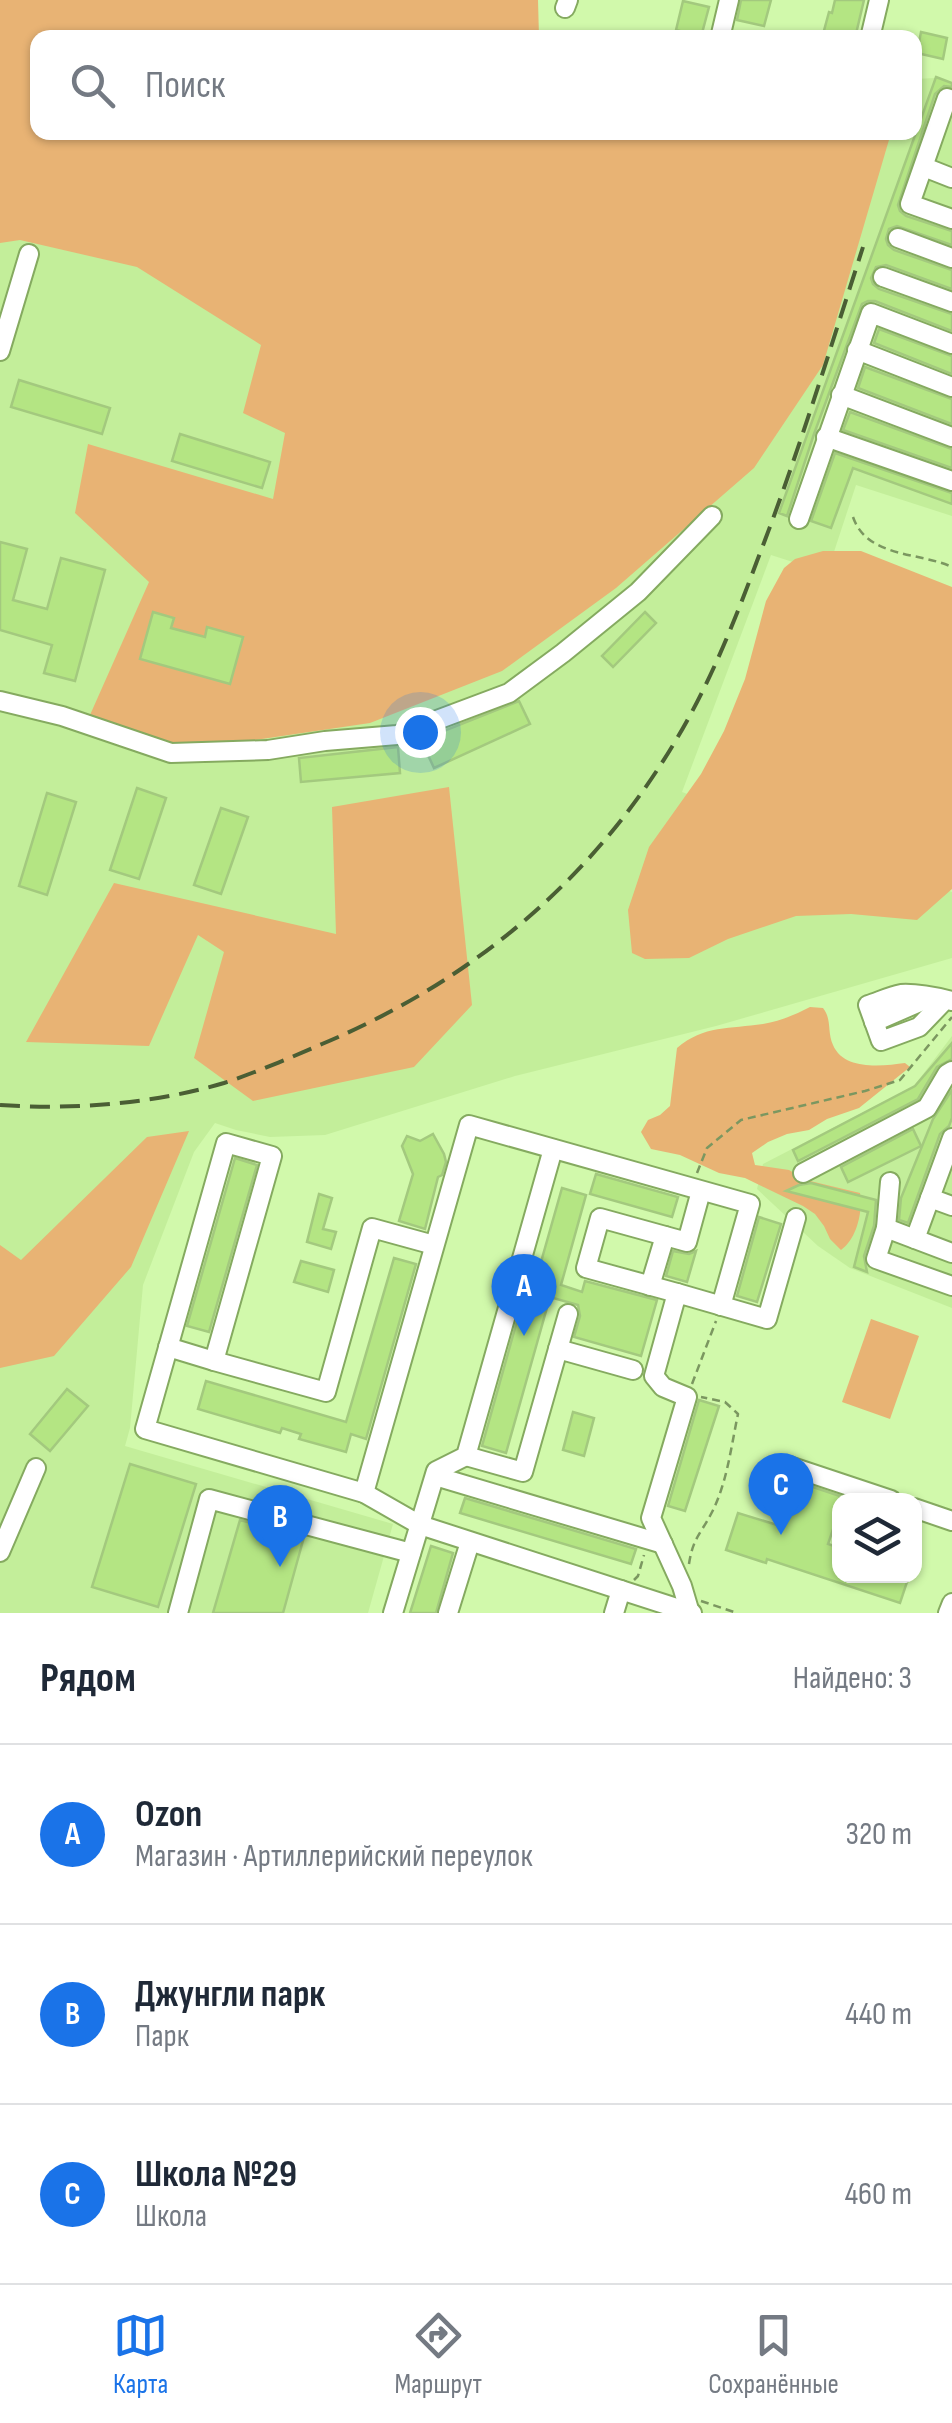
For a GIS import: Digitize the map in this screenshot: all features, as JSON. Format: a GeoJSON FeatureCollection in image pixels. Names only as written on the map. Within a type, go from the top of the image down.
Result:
{"type":"FeatureCollection","features":[{"type":"Feature","properties":{"kind":"street"},"geometry":{"type":"LineString","coordinates":[[722,30],[730,0]]}},
{"type":"Feature","properties":{"kind":"street"},"geometry":{"type":"LineString","coordinates":[[872,30],[879,0]]}},
{"type":"Feature","properties":{"kind":"street"},"geometry":{"type":"LineString","coordinates":[[952,100],[948,98],[944,136],[924,168],[910,204],[952,219]]}},
{"type":"Feature","properties":{"kind":"street"},"geometry":{"type":"LineString","coordinates":[[924,168],[952,178]]}},
{"type":"Feature","properties":{"kind":"street"},"geometry":{"type":"LineString","coordinates":[[898,238],[952,258]]}},
{"type":"Feature","properties":{"kind":"street"},"geometry":{"type":"LineString","coordinates":[[0,351],[29,254]]}},
{"type":"Feature","properties":{"kind":"street"},"geometry":{"type":"LineString","coordinates":[[883,276],[952,302]]}},
{"type":"Feature","properties":{"kind":"street"},"geometry":{"type":"LineString","coordinates":[[799,519],[871,313],[952,344]]}},
{"type":"Feature","properties":{"kind":"street"},"geometry":{"type":"LineString","coordinates":[[857,350],[952,387]]}},
{"type":"Feature","properties":{"kind":"street"},"geometry":{"type":"LineString","coordinates":[[841,395],[952,437]]}},
{"type":"Feature","properties":{"kind":"street"},"geometry":{"type":"LineString","coordinates":[[826,437],[952,480]]}},
{"type":"Feature","properties":{"kind":"street"},"geometry":{"type":"LineString","coordinates":[[0,701],[62,716],[171,753],[268,750],[397,734],[509,693],[638,592],[712,516]]}},
{"type":"Feature","properties":{"kind":"street"},"geometry":{"type":"LineString","coordinates":[[900,994],[945,1004],[918,1026],[881,1042],[868,1005],[900,994]]}},
{"type":"Feature","properties":{"kind":"street"},"geometry":{"type":"LineString","coordinates":[[803,1173],[926,1108],[952,1072]]}},
{"type":"Feature","properties":{"kind":"street"},"geometry":{"type":"LineString","coordinates":[[364,1493],[468,1125],[750,1204],[722,1306]]}},
{"type":"Feature","properties":{"kind":"street"},"geometry":{"type":"LineString","coordinates":[[915,1239],[947,1165],[952,1138]]}},
{"type":"Feature","properties":{"kind":"street"},"geometry":{"type":"LineString","coordinates":[[214,1360],[272,1156],[226,1142],[144,1429],[364,1493],[420,1526],[690,1613]]}},
{"type":"Feature","properties":{"kind":"street"},"geometry":{"type":"LineString","coordinates":[[466,1456],[553,1149]]}},
{"type":"Feature","properties":{"kind":"street"},"geometry":{"type":"LineString","coordinates":[[890,1182],[886,1228],[876,1259],[952,1286]]}},
{"type":"Feature","properties":{"kind":"street"},"geometry":{"type":"LineString","coordinates":[[696,1189],[687,1242],[600,1218],[586,1268],[767,1319],[796,1218]]}},
{"type":"Feature","properties":{"kind":"street"},"geometry":{"type":"LineString","coordinates":[[930,1198],[952,1206]]}},
{"type":"Feature","properties":{"kind":"street"},"geometry":{"type":"LineString","coordinates":[[168,1347],[326,1392],[372,1228],[434,1245]]}},
{"type":"Feature","properties":{"kind":"street"},"geometry":{"type":"LineString","coordinates":[[886,1228],[952,1253]]}},
{"type":"Feature","properties":{"kind":"street"},"geometry":{"type":"LineString","coordinates":[[650,1286],[665,1236]]}},
{"type":"Feature","properties":{"kind":"street"},"geometry":{"type":"LineString","coordinates":[[677,1294],[654,1376],[663,1387],[687,1397],[651,1518],[656,1542],[682,1586],[690,1613]]}},
{"type":"Feature","properties":{"kind":"street"},"geometry":{"type":"LineString","coordinates":[[392,1613],[436,1471],[466,1456],[523,1472],[568,1314]]}},
{"type":"Feature","properties":{"kind":"street"},"geometry":{"type":"LineString","coordinates":[[558,1348],[633,1370]]}},
{"type":"Feature","properties":{"kind":"street"},"geometry":{"type":"LineString","coordinates":[[790,1466],[870,1493]]}},
{"type":"Feature","properties":{"kind":"street"},"geometry":{"type":"LineString","coordinates":[[0,1552],[36,1468]]}},
{"type":"Feature","properties":{"kind":"street"},"geometry":{"type":"LineString","coordinates":[[435,1476],[656,1542]]}},
{"type":"Feature","properties":{"kind":"street"},"geometry":{"type":"LineString","coordinates":[[178,1613],[209,1499],[411,1553]]}},
{"type":"Feature","properties":{"kind":"street"},"geometry":{"type":"LineString","coordinates":[[922,1511],[952,1521]]}},
{"type":"Feature","properties":{"kind":"street"},"geometry":{"type":"LineString","coordinates":[[448,1613],[470,1542]]}},
{"type":"Feature","properties":{"kind":"street"},"geometry":{"type":"LineString","coordinates":[[614,1613],[621,1590]]}},
{"type":"Feature","properties":{"kind":"street"},"geometry":{"type":"LineString","coordinates":[[948,1613],[952,1602]]}},
{"type":"Feature","properties":{"kind":"path"},"geometry":{"type":"LineString","coordinates":[[853,517],[871,541],[893,552],[952,567]]}},
{"type":"Feature","properties":{"kind":"path"},"geometry":{"type":"LineString","coordinates":[[696,1189],[707,1148],[742,1120],[900,1080],[945,1004]]}},
{"type":"Feature","properties":{"kind":"path"},"geometry":{"type":"LineString","coordinates":[[682,1586],[694,1540],[710,1516],[725,1477],[738,1414],[726,1402],[687,1397],[722,1306]]}},
{"type":"Feature","properties":{"kind":"path"},"geometry":{"type":"LineString","coordinates":[[621,1590],[638,1576],[656,1542]]}},
{"type":"Feature","properties":{"kind":"shaded area"},"geometry":{"type":"Polygon","coordinates":[[[0,0],[30,30],[30,140],[922,140],[922,79],[952,84],[952,516],[856,485],[827,573],[771,555],[682,792],[952,892],[952,958],[716,1026],[515,1076],[325,1135],[270,1137],[215,1123],[194,1152],[143,1285],[125,1446],[393,1524],[368,1613],[0,1613],[0,0]]]}},
{"type":"Feature","properties":{"kind":"shaded area"},"geometry":{"type":"Polygon","coordinates":[[[0,0],[538,0],[539,30],[30,30],[30,140],[889,140],[823,365],[754,468],[616,588],[502,671],[370,723],[255,740],[173,743],[90,715],[149,582],[75,513],[88,444],[273,499],[285,433],[243,413],[261,345],[137,267],[20,240],[0,243],[0,0]]]}},
{"type":"Feature","properties":{"kind":"shaded area"},"geometry":{"type":"Polygon","coordinates":[[[823,551],[861,551],[952,587],[952,889],[917,920],[851,914],[796,916],[728,939],[689,958],[645,959],[632,953],[628,910],[649,847],[701,774],[724,731],[745,679],[766,601],[784,568],[795,559],[823,551]]]}},
{"type":"Feature","properties":{"kind":"shaded area"},"geometry":{"type":"Polygon","coordinates":[[[449,787],[472,1005],[414,1067],[253,1101],[194,1058],[224,952],[198,935],[149,1046],[26,1042],[114,883],[336,934],[332,807],[449,787]]]}},
{"type":"Feature","properties":{"kind":"shaded area"},"geometry":{"type":"Polygon","coordinates":[[[810,1007],[823,1008],[833,1045],[846,1059],[865,1065],[905,1063],[910,1067],[859,1108],[809,1130],[787,1134],[752,1153],[755,1165],[789,1170],[806,1180],[860,1193],[858,1224],[841,1250],[815,1214],[803,1206],[745,1178],[651,1149],[641,1132],[648,1120],[670,1106],[677,1048],[697,1035],[769,1023],[810,1007]]]}},
{"type":"Feature","properties":{"kind":"shaded area"},"geometry":{"type":"Polygon","coordinates":[[[952,1036],[952,1308],[850,1268],[818,1246],[757,1189],[763,1164],[914,1086],[952,1036]]]}},
{"type":"Feature","properties":{"kind":"shaded area"},"geometry":{"type":"Polygon","coordinates":[[[189,1131],[131,1267],[54,1356],[0,1368],[0,1245],[21,1260],[147,1137],[189,1131]]]}},
{"type":"Feature","properties":{"kind":"shaded area"},"geometry":{"type":"Polygon","coordinates":[[[871,1319],[919,1336],[890,1419],[842,1402],[871,1319]]]}},
{"type":"Feature","properties":{"kind":"building"},"geometry":{"type":"Polygon","coordinates":[[[741,0],[771,0],[764,26],[737,20],[741,0]]]}},
{"type":"Feature","properties":{"kind":"building"},"geometry":{"type":"Polygon","coordinates":[[[835,0],[864,0],[857,30],[824,30],[829,12],[832,13],[835,0]]]}},
{"type":"Feature","properties":{"kind":"building"},"geometry":{"type":"Polygon","coordinates":[[[683,1],[709,7],[703,30],[676,30],[683,1]]]}},
{"type":"Feature","properties":{"kind":"building"},"geometry":{"type":"Polygon","coordinates":[[[922,32],[947,38],[943,59],[922,54],[922,32]]]}},
{"type":"Feature","properties":{"kind":"building"},"geometry":{"type":"Polygon","coordinates":[[[936,77],[952,83],[952,87],[944,86],[935,94],[922,133],[922,116],[936,77]]]}},
{"type":"Feature","properties":{"kind":"building"},"geometry":{"type":"Polygon","coordinates":[[[913,140],[920,140],[898,205],[906,216],[952,231],[952,245],[897,226],[889,229],[886,239],[894,250],[952,270],[952,289],[886,265],[876,267],[871,278],[879,289],[952,314],[952,331],[875,301],[862,304],[787,516],[779,513],[913,140]]]}},
{"type":"Feature","properties":{"kind":"building"},"geometry":{"type":"Polygon","coordinates":[[[879,329],[952,356],[952,374],[874,343],[879,329]]]}},
{"type":"Feature","properties":{"kind":"building"},"geometry":{"type":"Polygon","coordinates":[[[865,367],[952,399],[952,424],[858,388],[865,367]]]}},
{"type":"Feature","properties":{"kind":"building"},"geometry":{"type":"Polygon","coordinates":[[[19,380],[110,408],[102,434],[11,407],[19,380]]]}},
{"type":"Feature","properties":{"kind":"building"},"geometry":{"type":"Polygon","coordinates":[[[850,412],[952,449],[952,468],[843,430],[850,412]]]}},
{"type":"Feature","properties":{"kind":"building"},"geometry":{"type":"Polygon","coordinates":[[[180,434],[270,462],[262,488],[172,461],[180,434]]]}},
{"type":"Feature","properties":{"kind":"building"},"geometry":{"type":"Polygon","coordinates":[[[835,453],[952,493],[952,504],[853,468],[831,528],[811,521],[835,453]]]}},
{"type":"Feature","properties":{"kind":"building"},"geometry":{"type":"Polygon","coordinates":[[[0,542],[27,549],[13,600],[47,609],[61,558],[105,570],[75,681],[44,673],[52,645],[0,630],[0,542]]]}},
{"type":"Feature","properties":{"kind":"building"},"geometry":{"type":"Polygon","coordinates":[[[153,612],[174,618],[171,628],[205,637],[207,627],[243,637],[230,684],[140,659],[153,612]]]}},
{"type":"Feature","properties":{"kind":"building"},"geometry":{"type":"Polygon","coordinates":[[[645,612],[656,623],[613,667],[602,656],[645,612]]]}},
{"type":"Feature","properties":{"kind":"building"},"geometry":{"type":"Polygon","coordinates":[[[519,701],[530,724],[434,768],[421,740],[519,701]]]}},
{"type":"Feature","properties":{"kind":"building"},"geometry":{"type":"Polygon","coordinates":[[[398,747],[400,773],[301,782],[299,758],[398,747]]]}},
{"type":"Feature","properties":{"kind":"building"},"geometry":{"type":"Polygon","coordinates":[[[137,788],[166,798],[139,879],[110,870],[137,788]]]}},
{"type":"Feature","properties":{"kind":"building"},"geometry":{"type":"Polygon","coordinates":[[[47,793],[76,802],[47,895],[19,886],[47,793]]]}},
{"type":"Feature","properties":{"kind":"building"},"geometry":{"type":"Polygon","coordinates":[[[221,808],[248,817],[221,894],[194,885],[221,808]]]}},
{"type":"Feature","properties":{"kind":"building"},"geometry":{"type":"Polygon","coordinates":[[[952,1043],[952,1059],[937,1067],[918,1099],[798,1161],[793,1150],[915,1086],[952,1043]]]}},
{"type":"Feature","properties":{"kind":"building"},"geometry":{"type":"Polygon","coordinates":[[[952,1090],[949,1126],[940,1134],[908,1223],[899,1220],[901,1198],[933,1119],[952,1090]]]}},
{"type":"Feature","properties":{"kind":"building"},"geometry":{"type":"Polygon","coordinates":[[[913,1129],[921,1146],[848,1182],[841,1167],[913,1129]]]}},
{"type":"Feature","properties":{"kind":"building"},"geometry":{"type":"Polygon","coordinates":[[[433,1134],[446,1162],[438,1177],[425,1229],[399,1221],[413,1174],[402,1146],[407,1136],[420,1141],[433,1134]]]}},
{"type":"Feature","properties":{"kind":"building"},"geometry":{"type":"Polygon","coordinates":[[[235,1158],[257,1165],[209,1332],[187,1326],[235,1158]]]}},
{"type":"Feature","properties":{"kind":"building"},"geometry":{"type":"Polygon","coordinates":[[[596,1174],[678,1197],[672,1217],[590,1194],[596,1174]]]}},
{"type":"Feature","properties":{"kind":"building"},"geometry":{"type":"Polygon","coordinates":[[[811,1183],[876,1200],[874,1226],[864,1256],[867,1272],[854,1267],[868,1212],[786,1191],[811,1183]]]}},
{"type":"Feature","properties":{"kind":"building"},"geometry":{"type":"Polygon","coordinates":[[[562,1188],[586,1195],[561,1285],[582,1292],[585,1281],[657,1300],[641,1356],[574,1337],[580,1316],[578,1305],[550,1297],[506,1453],[482,1446],[526,1289],[538,1292],[544,1270],[539,1269],[562,1188]]]}},
{"type":"Feature","properties":{"kind":"building"},"geometry":{"type":"Polygon","coordinates":[[[319,1194],[332,1198],[323,1229],[336,1232],[331,1249],[307,1242],[319,1194]]]}},
{"type":"Feature","properties":{"kind":"building"},"geometry":{"type":"Polygon","coordinates":[[[759,1217],[781,1224],[757,1302],[737,1296],[759,1217]]]}},
{"type":"Feature","properties":{"kind":"building"},"geometry":{"type":"Polygon","coordinates":[[[673,1251],[696,1251],[687,1282],[666,1276],[673,1251]]]}},
{"type":"Feature","properties":{"kind":"building"},"geometry":{"type":"Polygon","coordinates":[[[394,1258],[416,1264],[366,1439],[351,1434],[346,1452],[299,1439],[301,1434],[282,1428],[280,1433],[198,1409],[206,1381],[346,1422],[394,1258]]]}},
{"type":"Feature","properties":{"kind":"building"},"geometry":{"type":"Polygon","coordinates":[[[301,1261],[334,1270],[328,1292],[294,1282],[301,1261]]]}},
{"type":"Feature","properties":{"kind":"building"},"geometry":{"type":"Polygon","coordinates":[[[67,1389],[88,1406],[50,1451],[30,1434],[67,1389]]]}},
{"type":"Feature","properties":{"kind":"building"},"geometry":{"type":"Polygon","coordinates":[[[699,1400],[719,1406],[685,1511],[668,1506],[699,1400]]]}},
{"type":"Feature","properties":{"kind":"building"},"geometry":{"type":"Polygon","coordinates":[[[573,1412],[594,1418],[584,1456],[563,1450],[573,1412]]]}},
{"type":"Feature","properties":{"kind":"building"},"geometry":{"type":"Polygon","coordinates":[[[130,1464],[196,1484],[158,1607],[92,1587],[130,1464]]]}},
{"type":"Feature","properties":{"kind":"building"},"geometry":{"type":"Polygon","coordinates":[[[792,1480],[832,1493],[832,1532],[828,1544],[832,1545],[832,1581],[726,1550],[738,1513],[777,1525],[792,1480]]]}},
{"type":"Feature","properties":{"kind":"building"},"geometry":{"type":"Polygon","coordinates":[[[465,1498],[636,1549],[631,1564],[460,1513],[465,1498]]]}},
{"type":"Feature","properties":{"kind":"building"},"geometry":{"type":"Polygon","coordinates":[[[240,1520],[304,1537],[283,1613],[213,1613],[240,1520]]]}},
{"type":"Feature","properties":{"kind":"building"},"geometry":{"type":"Polygon","coordinates":[[[431,1546],[453,1553],[436,1613],[410,1613],[431,1546]]]}},
{"type":"Feature","properties":{"kind":"building"},"geometry":{"type":"Polygon","coordinates":[[[840,1583],[907,1583],[900,1603],[840,1583]]]}},
{"type":"Feature","properties":{"kind":"railway"},"geometry":{"type":"LineString","coordinates":[[0,1105],[56,1107],[141,1101],[197,1090],[261,1070],[377,1019],[429,990],[524,921],[567,881],[643,791],[711,675],[786,483],[863,247]]}},
{"type":"Feature","properties":{"kind":"place","name":"Ozon"},"geometry":{"type":"Point","coordinates":[524,1336]}},
{"type":"Feature","properties":{"kind":"place","name":"Школа №29"},"geometry":{"type":"Point","coordinates":[781,1535]}},
{"type":"Feature","properties":{"kind":"place","name":"Джунгли парк"},"geometry":{"type":"Point","coordinates":[280,1567]}}]}
